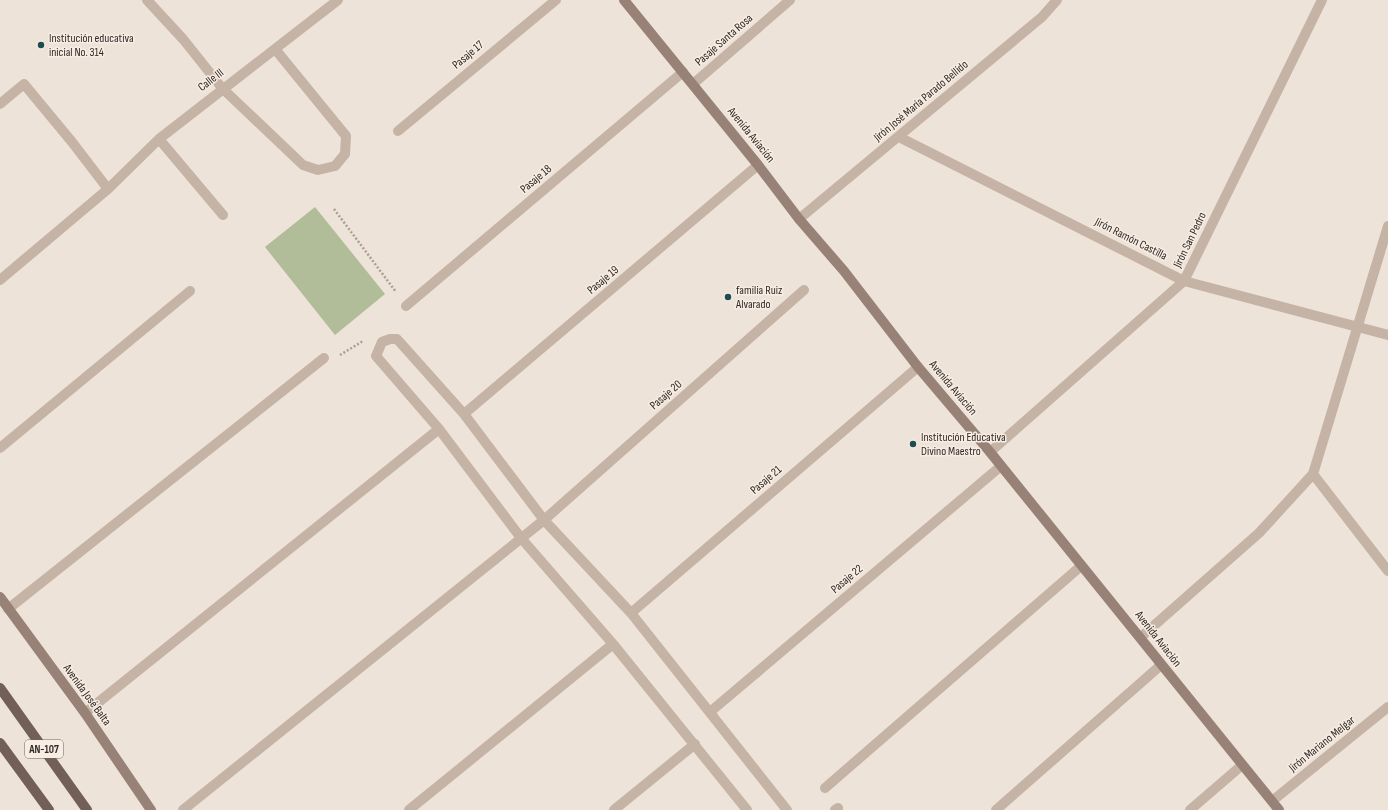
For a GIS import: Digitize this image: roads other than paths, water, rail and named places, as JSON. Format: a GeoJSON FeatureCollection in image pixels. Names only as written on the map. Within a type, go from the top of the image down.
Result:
{"type":"FeatureCollection","features":[{"type":"Feature","properties":{"kind":"main road","name":"AN-107"},"geometry":{"type":"LineString","coordinates":[[0,688],[87,810]]}},
{"type":"Feature","properties":{"kind":"main road","name":"AN-107"},"geometry":{"type":"LineString","coordinates":[[0,743],[49,810]]}},
{"type":"Feature","properties":{"kind":"street"},"geometry":{"type":"LineString","coordinates":[[147,0],[183,39],[222,88],[303,165],[318,170],[335,166],[345,154],[346,136],[275,49]]}},
{"type":"Feature","properties":{"kind":"street","name":"Calle III"},"geometry":{"type":"LineString","coordinates":[[0,280],[108,189],[159,139],[222,88],[338,0]]}},
{"type":"Feature","properties":{"kind":"street","name":"Pasaje 17"},"geometry":{"type":"LineString","coordinates":[[398,131],[556,0]]}},
{"type":"Feature","properties":{"kind":"street","name":"Avenida Aviación"},"geometry":{"type":"LineString","coordinates":[[624,0],[758,165],[799,219],[844,271],[918,367],[1002,466],[1081,566],[1141,637],[1241,766],[1279,810]]}},
{"type":"Feature","properties":{"kind":"street","name":"Pasaje Santa Rosa"},"geometry":{"type":"LineString","coordinates":[[693,84],[790,0]]}},
{"type":"Feature","properties":{"kind":"street","name":"Jirón José María Parado Bellido"},"geometry":{"type":"LineString","coordinates":[[799,219],[1042,16],[1057,0]]}},
{"type":"Feature","properties":{"kind":"street","name":"Jirón San Pedro"},"geometry":{"type":"LineString","coordinates":[[990,452],[1184,281],[1322,0]]}},
{"type":"Feature","properties":{"kind":"street","name":"Pasaje 18"},"geometry":{"type":"LineString","coordinates":[[406,306],[683,72]]}},
{"type":"Feature","properties":{"kind":"street"},"geometry":{"type":"LineString","coordinates":[[0,104],[24,84],[72,142],[108,189]]}},
{"type":"Feature","properties":{"kind":"street","name":"Jirón Ramón Castilla"},"geometry":{"type":"LineString","coordinates":[[899,136],[1184,281],[1388,335]]}},
{"type":"Feature","properties":{"kind":"street"},"geometry":{"type":"LineString","coordinates":[[159,139],[223,214]]}},
{"type":"Feature","properties":{"kind":"street","name":"Pasaje 19"},"geometry":{"type":"LineString","coordinates":[[464,414],[758,165]]}},
{"type":"Feature","properties":{"kind":"street"},"geometry":{"type":"LineString","coordinates":[[1141,637],[1259,533],[1313,474],[1388,226]]}},
{"type":"Feature","properties":{"kind":"street","name":"Pasaje 20"},"geometry":{"type":"LineString","coordinates":[[183,810],[544,520],[804,290]]}},
{"type":"Feature","properties":{"kind":"street"},"geometry":{"type":"LineString","coordinates":[[0,448],[190,291]]}},
{"type":"Feature","properties":{"kind":"street"},"geometry":{"type":"LineString","coordinates":[[747,810],[613,644],[521,538],[439,429],[376,356],[382,342],[390,339],[397,339],[464,414],[544,520],[631,613],[787,810]]}},
{"type":"Feature","properties":{"kind":"street"},"geometry":{"type":"LineString","coordinates":[[8,609],[324,358]]}},
{"type":"Feature","properties":{"kind":"street","name":"Pasaje 21"},"geometry":{"type":"LineString","coordinates":[[631,613],[918,367]]}},
{"type":"Feature","properties":{"kind":"street"},"geometry":{"type":"LineString","coordinates":[[85,713],[439,429]]}},
{"type":"Feature","properties":{"kind":"street","name":"Pasaje 22"},"geometry":{"type":"LineString","coordinates":[[710,712],[1002,466]]}},
{"type":"Feature","properties":{"kind":"street"},"geometry":{"type":"LineString","coordinates":[[1313,474],[1388,571]]}},
{"type":"Feature","properties":{"kind":"street"},"geometry":{"type":"LineString","coordinates":[[824,788],[1081,566]]}},
{"type":"Feature","properties":{"kind":"street","name":"Avenida José Balta"},"geometry":{"type":"LineString","coordinates":[[0,597],[85,713],[151,810]]}},
{"type":"Feature","properties":{"kind":"street"},"geometry":{"type":"LineString","coordinates":[[409,810],[613,644]]}},
{"type":"Feature","properties":{"kind":"street"},"geometry":{"type":"LineString","coordinates":[[996,810],[1162,665]]}},
{"type":"Feature","properties":{"kind":"street","name":"Jirón Mariano Melgar"},"geometry":{"type":"LineString","coordinates":[[1272,801],[1388,707]]}},
{"type":"Feature","properties":{"kind":"street"},"geometry":{"type":"LineString","coordinates":[[614,810],[695,744]]}},
{"type":"Feature","properties":{"kind":"street"},"geometry":{"type":"LineString","coordinates":[[1190,810],[1241,766]]}},
{"type":"Feature","properties":{"kind":"place","name":"Institución educativa inicial No. 314"},"geometry":{"type":"Point","coordinates":[41,45]}},
{"type":"Feature","properties":{"kind":"place","name":"familia Ruiz Alvarado"},"geometry":{"type":"Point","coordinates":[728,297]}},
{"type":"Feature","properties":{"kind":"place","name":"Institución Educativa Divino Maestro"},"geometry":{"type":"Point","coordinates":[913,444]}}]}
